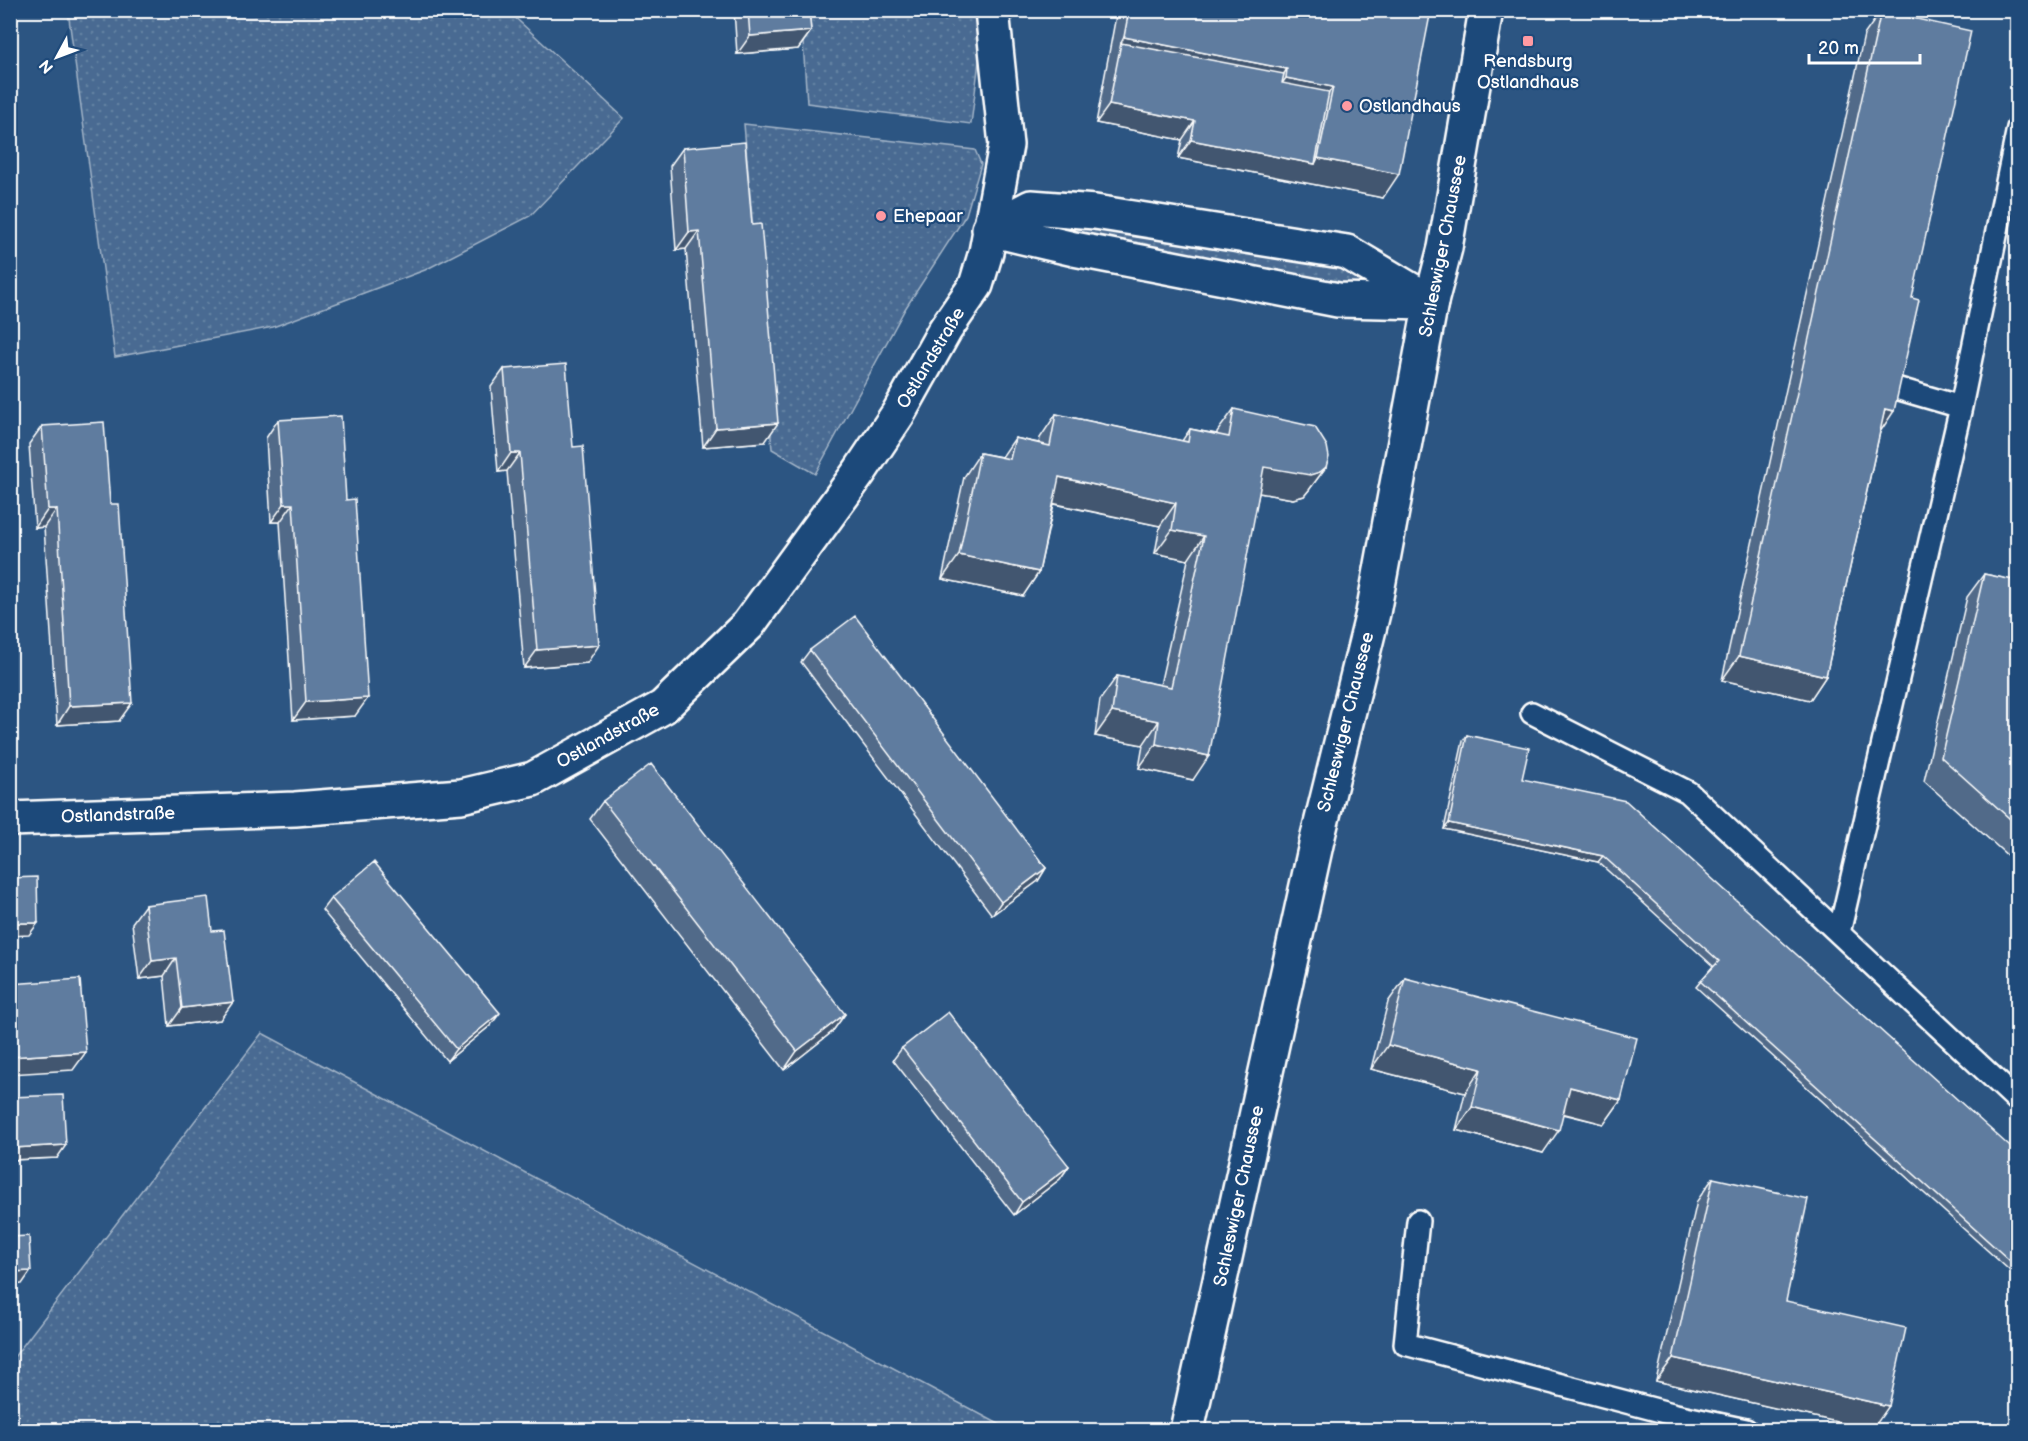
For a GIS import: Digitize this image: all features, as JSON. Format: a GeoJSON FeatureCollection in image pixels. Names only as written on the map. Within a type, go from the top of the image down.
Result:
{"type":"FeatureCollection","features":[{"type":"Feature","properties":{"kind":"street","name":"Ostlandstraße"},"geometry":{"type":"LineString","coordinates":[[10,819],[295,809],[461,796],[533,779],[663,707],[748,625],[860,471],[898,414],[945,330],[976,285],[986,252],[1006,145],[992,10]]}},
{"type":"Feature","properties":{"kind":"street","name":"Schleswiger Chaussee"},"geometry":{"type":"LineString","coordinates":[[1187,1431],[1317,840],[1373,614],[1431,302],[1445,248],[1486,10]]}},
{"type":"Feature","properties":{"kind":"street"},"geometry":{"type":"LineString","coordinates":[[989,229],[1031,207],[1095,212],[1347,252],[1431,302]]}},
{"type":"Feature","properties":{"kind":"street"},"geometry":{"type":"LineString","coordinates":[[989,229],[1074,249],[1338,300],[1431,302]]}},
{"type":"Feature","properties":{"kind":"lane"},"geometry":{"type":"LineString","coordinates":[[1839,933],[1961,407],[2018,128]]}},
{"type":"Feature","properties":{"kind":"lane"},"geometry":{"type":"LineString","coordinates":[[1888,386],[1961,407]]}},
{"type":"Feature","properties":{"kind":"lane"},"geometry":{"type":"LineString","coordinates":[[1532,713],[1688,792],[2018,1101]]}},
{"type":"Feature","properties":{"kind":"lane"},"geometry":{"type":"LineString","coordinates":[[1418,1221],[1405,1344],[1703,1426],[1746,1431]]}},
{"type":"Feature","properties":{"kind":"shaded area"},"geometry":{"type":"Polygon","coordinates":[[[68,11],[508,11],[624,118],[530,216],[425,270],[273,327],[115,357],[68,11]]]}},
{"type":"Feature","properties":{"kind":"shaded area"},"geometry":{"type":"Polygon","coordinates":[[[801,11],[974,11],[981,45],[971,124],[807,103],[801,11]]]}},
{"type":"Feature","properties":{"kind":"shaded area"},"geometry":{"type":"Polygon","coordinates":[[[744,124],[975,150],[981,164],[966,215],[905,309],[815,474],[772,449],[744,124]]]}},
{"type":"Feature","properties":{"kind":"shaded area"},"geometry":{"type":"Polygon","coordinates":[[[1035,207],[1342,251],[1424,298],[989,229],[1035,207]]]}},
{"type":"Feature","properties":{"kind":"shaded area"},"geometry":{"type":"Polygon","coordinates":[[[262,1033],[1010,1430],[11,1430],[11,1361],[262,1033]]]}},
{"type":"Feature","properties":{"kind":"building"},"geometry":{"type":"Polygon","coordinates":[[[748,10],[809,10],[811,31],[750,36],[748,10]]]}},
{"type":"Feature","properties":{"kind":"building","name":"Ostlandhaus"},"geometry":{"type":"Polygon","coordinates":[[[1129,10],[1431,10],[1399,174],[1318,158],[1333,87],[1286,78],[1287,69],[1124,37],[1129,10]]]}},
{"type":"Feature","properties":{"kind":"building"},"geometry":{"type":"Polygon","coordinates":[[[1881,11],[1971,31],[1912,298],[1919,300],[1894,411],[1885,409],[1826,676],[1739,656],[1881,11]]]}},
{"type":"Feature","properties":{"kind":"building"},"geometry":{"type":"Polygon","coordinates":[[[1121,43],[1284,74],[1282,83],[1329,92],[1315,164],[1191,140],[1195,121],[1109,105],[1121,43]]]}},
{"type":"Feature","properties":{"kind":"building"},"geometry":{"type":"Polygon","coordinates":[[[745,142],[752,225],[761,224],[778,423],[716,428],[699,231],[689,232],[683,148],[745,142]]]}},
{"type":"Feature","properties":{"kind":"building"},"geometry":{"type":"Polygon","coordinates":[[[566,364],[573,447],[583,446],[599,645],[537,650],[520,453],[511,453],[504,369],[566,364]]]}},
{"type":"Feature","properties":{"kind":"building"},"geometry":{"type":"Polygon","coordinates":[[[1234,409],[1315,427],[1327,446],[1329,457],[1326,467],[1310,475],[1264,467],[1209,756],[1156,744],[1159,721],[1112,712],[1117,676],[1171,687],[1204,536],[1172,530],[1176,503],[1059,477],[1039,572],[959,555],[980,453],[1010,459],[1015,438],[1050,446],[1056,414],[1188,442],[1190,429],[1229,437],[1234,409]]]}},
{"type":"Feature","properties":{"kind":"building"},"geometry":{"type":"Polygon","coordinates":[[[341,416],[346,500],[355,499],[368,698],[306,702],[293,504],[284,504],[278,420],[341,416]]]}},
{"type":"Feature","properties":{"kind":"building"},"geometry":{"type":"Polygon","coordinates":[[[104,422],[110,504],[119,504],[132,703],[69,706],[57,509],[48,509],[42,426],[104,422]]]}},
{"type":"Feature","properties":{"kind":"building"},"geometry":{"type":"Polygon","coordinates":[[[1984,574],[2018,581],[2018,826],[1941,757],[1984,574]]]}},
{"type":"Feature","properties":{"kind":"building"},"geometry":{"type":"Polygon","coordinates":[[[855,616],[1046,868],[1001,902],[810,650],[855,616]]]}},
{"type":"Feature","properties":{"kind":"building"},"geometry":{"type":"Polygon","coordinates":[[[1467,735],[1529,748],[1522,779],[1626,801],[2018,1154],[2018,1268],[1700,981],[1719,961],[1603,856],[1449,823],[1467,735]]]}},
{"type":"Feature","properties":{"kind":"building"},"geometry":{"type":"Polygon","coordinates":[[[651,764],[845,1014],[797,1051],[603,801],[651,764]]]}},
{"type":"Feature","properties":{"kind":"building"},"geometry":{"type":"Polygon","coordinates":[[[374,862],[500,1013],[456,1049],[331,898],[374,862]]]}},
{"type":"Feature","properties":{"kind":"building"},"geometry":{"type":"Polygon","coordinates":[[[37,877],[38,923],[10,923],[10,878],[37,877]]]}},
{"type":"Feature","properties":{"kind":"building"},"geometry":{"type":"Polygon","coordinates":[[[208,897],[212,931],[224,930],[233,1002],[182,1008],[176,958],[152,961],[145,905],[208,897]]]}},
{"type":"Feature","properties":{"kind":"building"},"geometry":{"type":"Polygon","coordinates":[[[1405,978],[1637,1038],[1621,1100],[1570,1087],[1559,1130],[1472,1107],[1481,1069],[1388,1045],[1405,978]]]}},
{"type":"Feature","properties":{"kind":"building"},"geometry":{"type":"Polygon","coordinates":[[[80,979],[86,1052],[10,1057],[10,984],[80,979]]]}},
{"type":"Feature","properties":{"kind":"building"},"geometry":{"type":"Polygon","coordinates":[[[948,1012],[1069,1166],[1022,1202],[902,1048],[948,1012]]]}},
{"type":"Feature","properties":{"kind":"building"},"geometry":{"type":"Polygon","coordinates":[[[63,1095],[66,1145],[12,1148],[10,1097],[63,1095]]]}},
{"type":"Feature","properties":{"kind":"building"},"geometry":{"type":"Polygon","coordinates":[[[1713,1178],[1808,1199],[1786,1301],[1906,1328],[1889,1406],[1673,1358],[1713,1178]]]}},
{"type":"Feature","properties":{"kind":"building"},"geometry":{"type":"Polygon","coordinates":[[[29,1236],[31,1271],[10,1272],[10,1237],[29,1236]]]}},
{"type":"Feature","properties":{"kind":"place","name":"Rendsburg Ostlandhaus"},"geometry":{"type":"Point","coordinates":[1528,41]}},
{"type":"Feature","properties":{"kind":"place","name":"Ostlandhaus"},"geometry":{"type":"Point","coordinates":[1347,106]}},
{"type":"Feature","properties":{"kind":"place","name":"Ehepaar"},"geometry":{"type":"Point","coordinates":[881,216]}}]}
